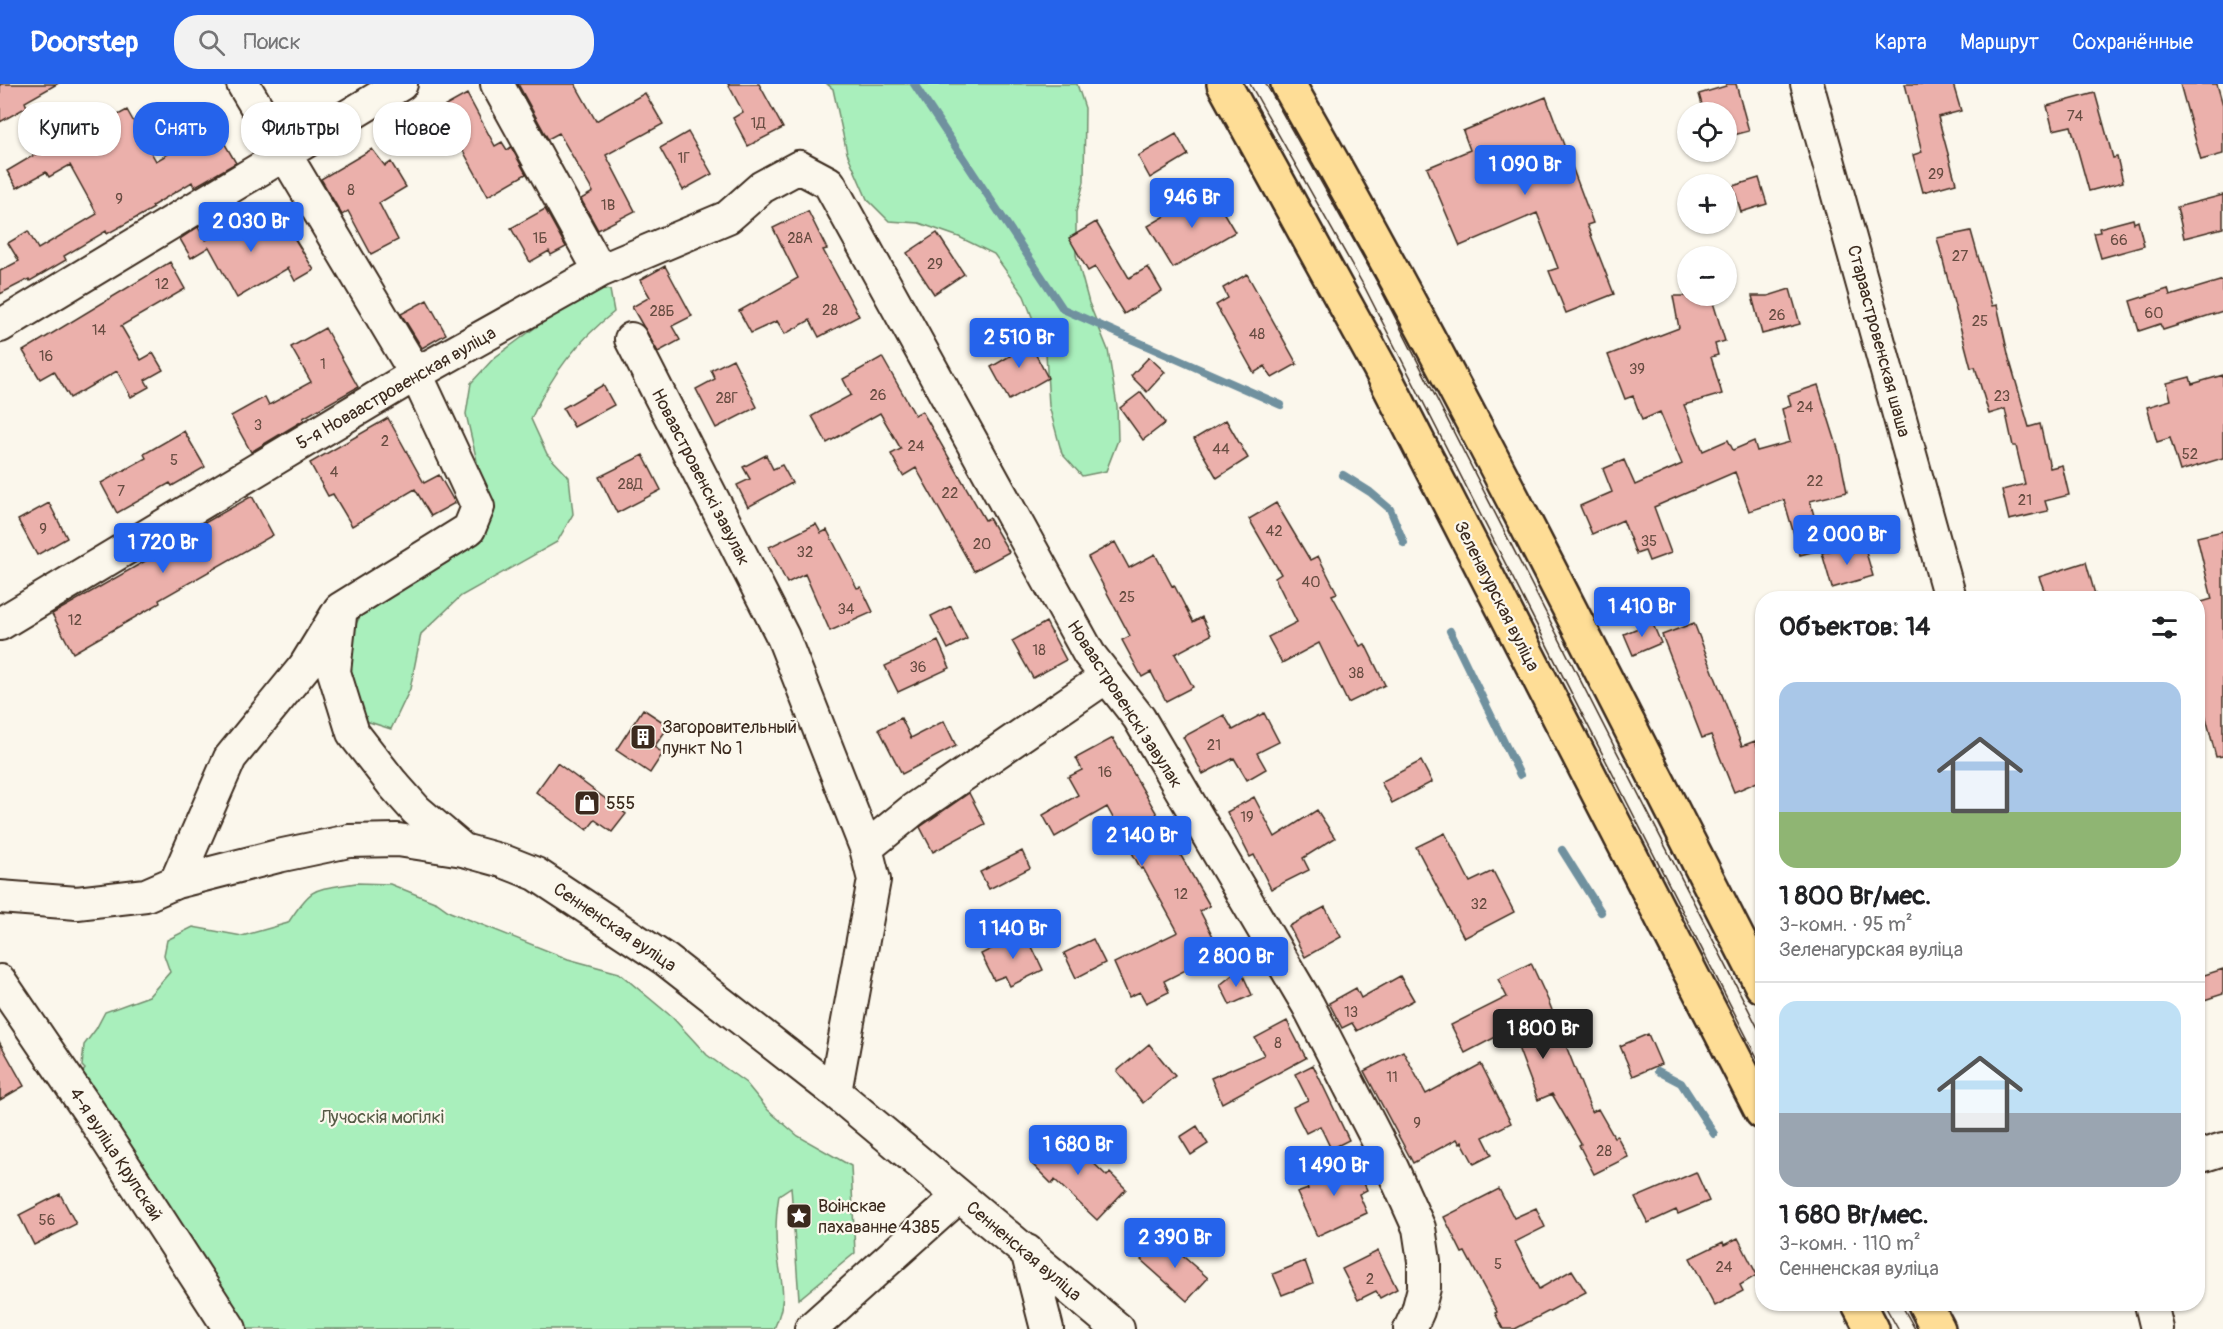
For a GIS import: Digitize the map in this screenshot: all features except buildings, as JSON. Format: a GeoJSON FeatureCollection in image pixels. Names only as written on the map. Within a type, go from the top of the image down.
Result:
{"type":"FeatureCollection","features":[{"type":"Feature","properties":{"kind":"main road","name":"Зеленагурская вуліца"},"geometry":{"type":"LineString","coordinates":[[1224,84],[1379,366],[1755,1098]]}},
{"type":"Feature","properties":{"kind":"main road"},"geometry":{"type":"LineString","coordinates":[[1288,84],[1442,366],[1755,972]]}},
{"type":"Feature","properties":{"kind":"main road"},"geometry":{"type":"LineString","coordinates":[[1862,1311],[1872,1329]]}},
{"type":"Feature","properties":{"kind":"main road"},"geometry":{"type":"LineString","coordinates":[[1929,1311],[1938,1329]]}},
{"type":"Feature","properties":{"kind":"street"},"geometry":{"type":"LineString","coordinates":[[243,84],[254,102]]}},
{"type":"Feature","properties":{"kind":"street"},"geometry":{"type":"LineString","coordinates":[[361,108],[401,84]]}},
{"type":"Feature","properties":{"kind":"street"},"geometry":{"type":"LineString","coordinates":[[497,84],[600,271]]}},
{"type":"Feature","properties":{"kind":"street","name":"Стараастровенская шаша"},"geometry":{"type":"LineString","coordinates":[[1807,84],[1948,591]]}},
{"type":"Feature","properties":{"kind":"street"},"geometry":{"type":"LineString","coordinates":[[0,326],[279,156]]}},
{"type":"Feature","properties":{"kind":"street"},"geometry":{"type":"LineString","coordinates":[[176,882],[230,758],[305,666],[340,609],[469,529],[478,507],[416,374],[286,156]]}},
{"type":"Feature","properties":{"kind":"street","name":"5-я Новаастровенская вуліца"},"geometry":{"type":"LineString","coordinates":[[0,624],[416,374],[600,271],[728,217],[762,188],[799,167]]}},
{"type":"Feature","properties":{"kind":"street","name":"Новаастровенскі завулак"},"geometry":{"type":"LineString","coordinates":[[799,167],[829,183],[1089,654],[1138,718],[1308,1005],[1392,1168],[1419,1228],[1424,1261],[1424,1288],[1410,1329]]}},
{"type":"Feature","properties":{"kind":"street","name":"Новаастровенскі завулак"},"geometry":{"type":"LineString","coordinates":[[631,339],[783,637],[866,848],[874,880],[835,1092]]}},
{"type":"Feature","properties":{"kind":"street"},"geometry":{"type":"LineString","coordinates":[[340,609],[334,672],[353,733],[416,810],[463,850]]}},
{"type":"Feature","properties":{"kind":"street"},"geometry":{"type":"LineString","coordinates":[[866,848],[914,808],[1106,677]]}},
{"type":"Feature","properties":{"kind":"street","name":"Сенненская вуліца"},"geometry":{"type":"LineString","coordinates":[[0,897],[76,903],[146,895],[176,882],[349,841],[398,840],[463,850],[503,861],[536,874],[666,960],[835,1092],[1118,1329]]}},
{"type":"Feature","properties":{"kind":"street","name":"4-я вуліца Крупскай"},"geometry":{"type":"LineString","coordinates":[[0,981],[230,1329]]}},
{"type":"Feature","properties":{"kind":"street"},"geometry":{"type":"LineString","coordinates":[[2205,1155],[2223,1149]]}},
{"type":"Feature","properties":{"kind":"street"},"geometry":{"type":"LineString","coordinates":[[812,1329],[959,1196]]}},
{"type":"Feature","properties":{"kind":"street"},"geometry":{"type":"LineString","coordinates":[[1027,1251],[1047,1329]]}},
{"type":"Feature","properties":{"kind":"street"},"geometry":{"type":"LineString","coordinates":[[2153,1311],[2157,1329]]}},
{"type":"Feature","properties":{"kind":"green space"},"geometry":{"type":"Polygon","coordinates":[[[827,84],[1077,84],[1085,108],[1084,182],[1076,212],[1076,255],[1089,303],[1108,350],[1117,406],[1118,440],[1106,471],[1082,476],[1062,454],[1049,406],[1046,353],[1024,296],[994,254],[959,237],[919,223],[889,221],[867,199],[847,153],[833,89],[827,84]]]}},
{"type":"Feature","properties":{"kind":"green space"},"geometry":{"type":"Polygon","coordinates":[[[590,287],[610,290],[614,312],[576,348],[556,374],[531,419],[547,454],[569,477],[573,514],[557,542],[461,596],[421,634],[410,689],[391,729],[363,720],[349,696],[346,642],[362,613],[458,554],[487,516],[466,414],[471,383],[494,358],[590,287]]]}},
{"type":"Feature","properties":{"kind":"green space","name":"Лучоскія могілкі"},"geometry":{"type":"Polygon","coordinates":[[[356,883],[390,884],[437,903],[450,912],[568,959],[619,973],[672,1017],[707,1055],[746,1083],[768,1110],[798,1136],[851,1166],[855,1253],[799,1299],[791,1187],[779,1195],[778,1202],[776,1237],[783,1298],[774,1329],[241,1329],[80,1076],[85,1069],[82,1066],[84,1045],[105,1012],[149,996],[170,972],[164,955],[167,940],[193,927],[242,936],[288,923],[303,902],[315,891],[356,883]]]}},
{"type":"Feature","properties":{"kind":"waterway"},"geometry":{"type":"LineString","coordinates":[[914,84],[1063,309],[1281,405]]}},
{"type":"Feature","properties":{"kind":"waterway"},"geometry":{"type":"LineString","coordinates":[[1343,475],[1370,492],[1390,509],[1404,543]]}},
{"type":"Feature","properties":{"kind":"waterway"},"geometry":{"type":"LineString","coordinates":[[1450,631],[1520,775]]}},
{"type":"Feature","properties":{"kind":"waterway"},"geometry":{"type":"LineString","coordinates":[[1562,850],[1601,912]]}},
{"type":"Feature","properties":{"kind":"waterway"},"geometry":{"type":"LineString","coordinates":[[1658,1071],[1681,1083],[1714,1134]]}},
{"type":"Feature","properties":{"kind":"tram line"},"geometry":{"type":"LineString","coordinates":[[1250,84],[1365,288],[1755,1053]]}},
{"type":"Feature","properties":{"kind":"tram line"},"geometry":{"type":"LineString","coordinates":[[1266,84],[1377,282],[1755,1022]]}},
{"type":"Feature","properties":{"kind":"tram line"},"geometry":{"type":"LineString","coordinates":[[1888,1311],[1898,1329]]}},
{"type":"Feature","properties":{"kind":"tram line"},"geometry":{"type":"LineString","coordinates":[[1905,1311],[1915,1329]]}},
{"type":"Feature","properties":{"kind":"place","name":"Загоровительный пункт № 1"},"geometry":{"type":"Point","coordinates":[643,737]}},
{"type":"Feature","properties":{"kind":"place","name":"555"},"geometry":{"type":"Point","coordinates":[587,803]}},
{"type":"Feature","properties":{"kind":"place","name":"Воінскае пахаванне 4385"},"geometry":{"type":"Point","coordinates":[799,1216]}}]}
